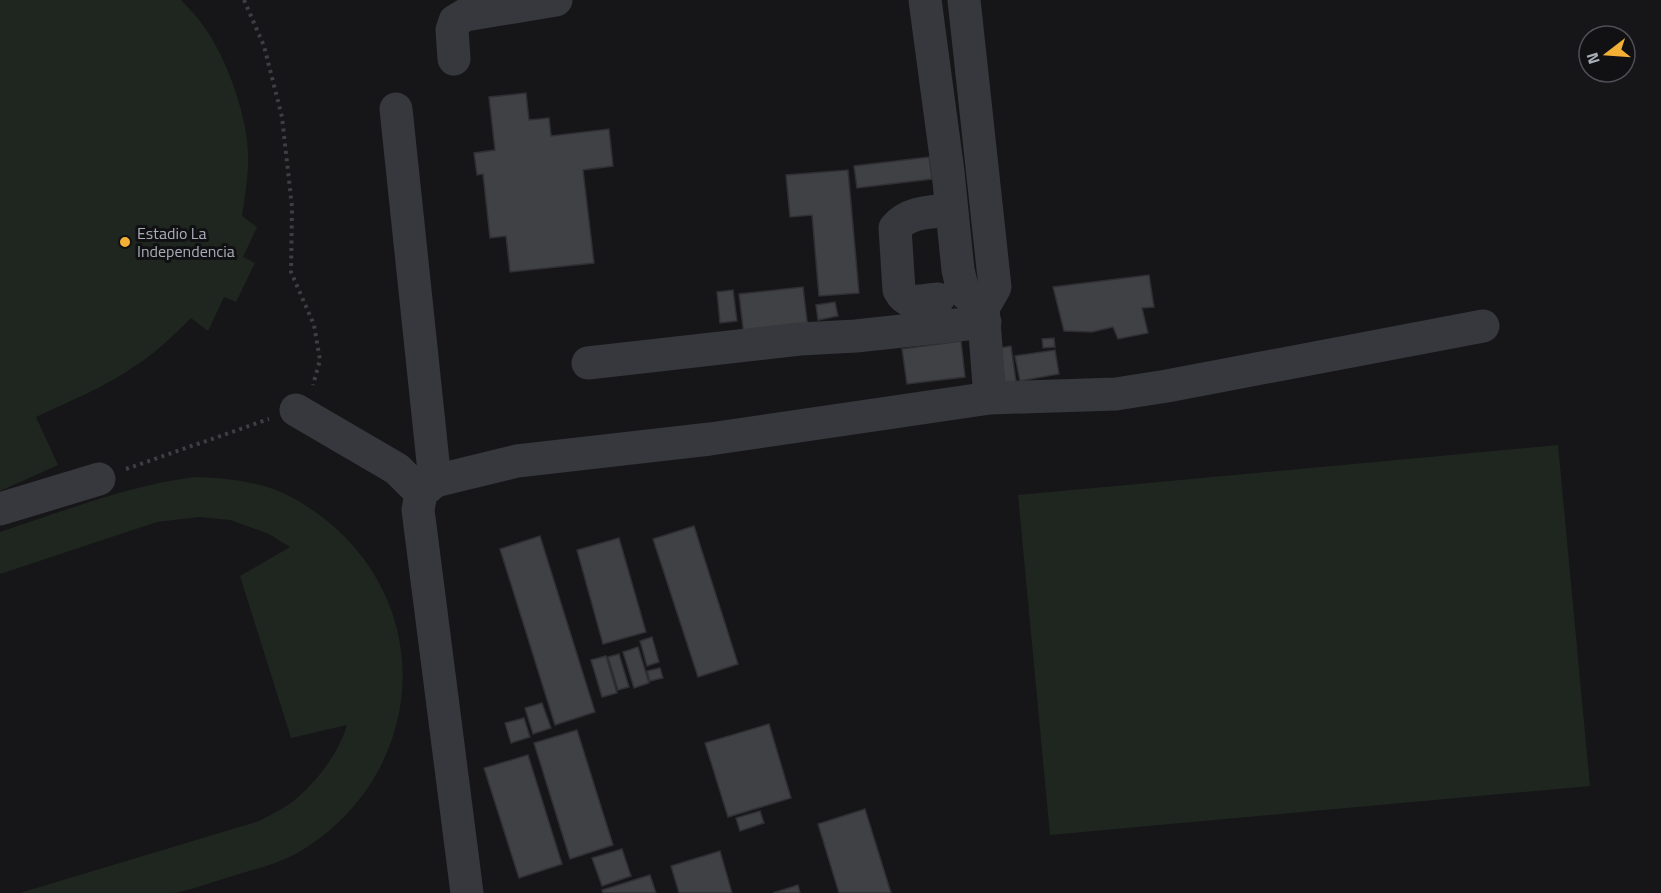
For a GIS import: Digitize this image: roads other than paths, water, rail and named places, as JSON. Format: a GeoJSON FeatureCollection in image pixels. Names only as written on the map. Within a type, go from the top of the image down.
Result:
{"type":"FeatureCollection","features":[{"type":"Feature","properties":{"kind":"lane"},"geometry":{"type":"LineString","coordinates":[[454,59],[452,30],[454,21],[465,15],[556,0]]}},
{"type":"Feature","properties":{"kind":"lane"},"geometry":{"type":"LineString","coordinates":[[925,0],[948,172],[958,270],[963,291],[984,315]]}},
{"type":"Feature","properties":{"kind":"lane"},"geometry":{"type":"LineString","coordinates":[[964,0],[996,287],[984,315],[990,398]]}},
{"type":"Feature","properties":{"kind":"lane"},"geometry":{"type":"LineString","coordinates":[[396,109],[428,487],[418,510],[467,893]]}},
{"type":"Feature","properties":{"kind":"lane"},"geometry":{"type":"LineString","coordinates":[[948,172],[982,167]]}},
{"type":"Feature","properties":{"kind":"lane"},"geometry":{"type":"LineString","coordinates":[[938,299],[910,302],[904,299],[899,290],[895,228],[902,220],[915,214],[952,210]]}},
{"type":"Feature","properties":{"kind":"lane"},"geometry":{"type":"LineString","coordinates":[[588,363],[800,339],[856,336],[984,315]]}},
{"type":"Feature","properties":{"kind":"lane"},"geometry":{"type":"LineString","coordinates":[[296,410],[428,487],[518,461],[710,439],[990,398],[1116,394],[1483,326]]}},
{"type":"Feature","properties":{"kind":"lane"},"geometry":{"type":"LineString","coordinates":[[0,509],[99,479]]}},
{"type":"Feature","properties":{"kind":"place","name":"Estadio La Independencia"},"geometry":{"type":"Point","coordinates":[125,242]}}]}
